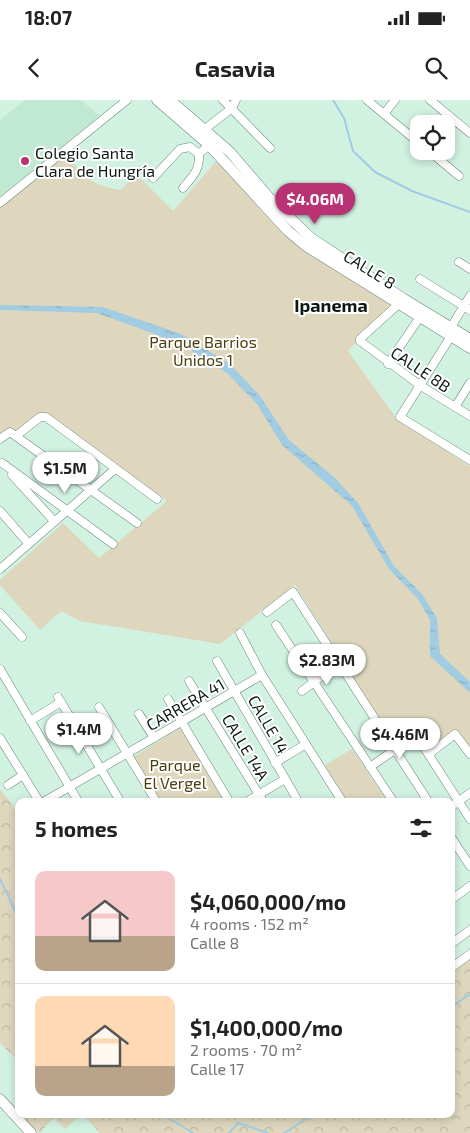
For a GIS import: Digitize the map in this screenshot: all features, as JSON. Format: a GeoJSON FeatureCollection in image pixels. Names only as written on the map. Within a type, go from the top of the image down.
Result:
{"type":"FeatureCollection","features":[{"type":"Feature","properties":{"kind":"main road","name":"CALLE 8"},"geometry":{"type":"LineString","coordinates":[[156,100],[209,145],[288,231],[306,246],[452,331],[470,348]]}},
{"type":"Feature","properties":{"kind":"main road","name":"CALLE 8"},"geometry":{"type":"LineString","coordinates":[[170,100],[230,152],[296,226],[316,242],[420,317],[470,339]]}},
{"type":"Feature","properties":{"kind":"main road"},"geometry":{"type":"LineString","coordinates":[[0,1099],[15,1115]]}},
{"type":"Feature","properties":{"kind":"main road"},"geometry":{"type":"LineString","coordinates":[[0,1109],[22,1133]]}},
{"type":"Feature","properties":{"kind":"main road"},"geometry":{"type":"LineString","coordinates":[[17,1118],[31,1133]]}},
{"type":"Feature","properties":{"kind":"street"},"geometry":{"type":"LineString","coordinates":[[0,203],[127,100]]}},
{"type":"Feature","properties":{"kind":"street"},"geometry":{"type":"LineString","coordinates":[[223,100],[270,148]]}},
{"type":"Feature","properties":{"kind":"street"},"geometry":{"type":"LineString","coordinates":[[204,128],[232,108],[236,100]]}},
{"type":"Feature","properties":{"kind":"street"},"geometry":{"type":"LineString","coordinates":[[367,100],[410,136]]}},
{"type":"Feature","properties":{"kind":"street"},"geometry":{"type":"LineString","coordinates":[[384,114],[395,100]]}},
{"type":"Feature","properties":{"kind":"street"},"geometry":{"type":"LineString","coordinates":[[430,100],[470,133]]}},
{"type":"Feature","properties":{"kind":"street"},"geometry":{"type":"LineString","coordinates":[[183,188],[199,167],[199,154],[209,145]]}},
{"type":"Feature","properties":{"kind":"street"},"geometry":{"type":"LineString","coordinates":[[153,178],[184,147],[190,147],[199,154]]}},
{"type":"Feature","properties":{"kind":"street"},"geometry":{"type":"LineString","coordinates":[[440,160],[459,176]]}},
{"type":"Feature","properties":{"kind":"street"},"geometry":{"type":"LineString","coordinates":[[459,262],[470,269]]}},
{"type":"Feature","properties":{"kind":"street"},"geometry":{"type":"LineString","coordinates":[[420,279],[467,308]]}},
{"type":"Feature","properties":{"kind":"street"},"geometry":{"type":"LineString","coordinates":[[470,296],[467,308],[400,417],[470,460]]}},
{"type":"Feature","properties":{"kind":"street","name":"CALLE 8B"},"geometry":{"type":"LineString","coordinates":[[401,302],[360,339],[360,342],[420,386],[470,416]]}},
{"type":"Feature","properties":{"kind":"street"},"geometry":{"type":"LineString","coordinates":[[388,364],[420,317]]}},
{"type":"Feature","properties":{"kind":"street"},"geometry":{"type":"LineString","coordinates":[[455,407],[470,383]]}},
{"type":"Feature","properties":{"kind":"street"},"geometry":{"type":"LineString","coordinates":[[16,436],[40,417],[46,418],[156,499]]}},
{"type":"Feature","properties":{"kind":"street"},"geometry":{"type":"LineString","coordinates":[[0,438],[8,432],[16,436],[137,522]]}},
{"type":"Feature","properties":{"kind":"street"},"geometry":{"type":"LineString","coordinates":[[1,462],[113,544]]}},
{"type":"Feature","properties":{"kind":"street"},"geometry":{"type":"LineString","coordinates":[[1,462],[54,521]]}},
{"type":"Feature","properties":{"kind":"street"},"geometry":{"type":"LineString","coordinates":[[1,565],[68,510],[115,468]]}},
{"type":"Feature","properties":{"kind":"street"},"geometry":{"type":"LineString","coordinates":[[0,511],[28,543]]}},
{"type":"Feature","properties":{"kind":"street"},"geometry":{"type":"LineString","coordinates":[[267,612],[293,592],[426,798]]}},
{"type":"Feature","properties":{"kind":"street"},"geometry":{"type":"LineString","coordinates":[[0,613],[22,637]]}},
{"type":"Feature","properties":{"kind":"street"},"geometry":{"type":"LineString","coordinates":[[276,625],[391,798]]}},
{"type":"Feature","properties":{"kind":"street"},"geometry":{"type":"LineString","coordinates":[[240,633],[262,675],[340,798]]}},
{"type":"Feature","properties":{"kind":"street","name":"CALLE 14"},"geometry":{"type":"LineString","coordinates":[[217,661],[296,798]]}},
{"type":"Feature","properties":{"kind":"street"},"geometry":{"type":"LineString","coordinates":[[302,691],[339,663]]}},
{"type":"Feature","properties":{"kind":"street"},"geometry":{"type":"LineString","coordinates":[[0,669],[76,798]]}},
{"type":"Feature","properties":{"kind":"street","name":"CARRERA 41"},"geometry":{"type":"LineString","coordinates":[[50,798],[262,675]]}},
{"type":"Feature","properties":{"kind":"street","name":"CALLE 14A"},"geometry":{"type":"LineString","coordinates":[[189,681],[261,798]]}},
{"type":"Feature","properties":{"kind":"street"},"geometry":{"type":"LineString","coordinates":[[0,689],[6,682]]}},
{"type":"Feature","properties":{"kind":"street"},"geometry":{"type":"LineString","coordinates":[[168,699],[227,798]]}},
{"type":"Feature","properties":{"kind":"street"},"geometry":{"type":"LineString","coordinates":[[30,721],[59,700],[118,798]]}},
{"type":"Feature","properties":{"kind":"street"},"geometry":{"type":"LineString","coordinates":[[99,707],[154,798]]}},
{"type":"Feature","properties":{"kind":"street"},"geometry":{"type":"LineString","coordinates":[[140,714],[154,738]]}},
{"type":"Feature","properties":{"kind":"street"},"geometry":{"type":"LineString","coordinates":[[429,754],[455,734],[470,754]]}},
{"type":"Feature","properties":{"kind":"street"},"geometry":{"type":"LineString","coordinates":[[370,767],[416,735],[429,754],[452,798]]}},
{"type":"Feature","properties":{"kind":"street"},"geometry":{"type":"LineString","coordinates":[[0,738],[3,749],[23,775],[37,798]]}},
{"type":"Feature","properties":{"kind":"street"},"geometry":{"type":"LineString","coordinates":[[275,763],[306,744]]}},
{"type":"Feature","properties":{"kind":"street"},"geometry":{"type":"LineString","coordinates":[[8,785],[23,775]]}},
{"type":"Feature","properties":{"kind":"street"},"geometry":{"type":"LineString","coordinates":[[261,798],[285,779]]}},
{"type":"Feature","properties":{"kind":"street"},"geometry":{"type":"LineString","coordinates":[[470,793],[455,804],[470,819]]}},
{"type":"Feature","properties":{"kind":"street"},"geometry":{"type":"LineString","coordinates":[[455,844],[470,866]]}},
{"type":"Feature","properties":{"kind":"street"},"geometry":{"type":"LineString","coordinates":[[455,894],[470,886]]}},
{"type":"Feature","properties":{"kind":"street"},"geometry":{"type":"LineString","coordinates":[[455,941],[470,930]]}},
{"type":"Feature","properties":{"kind":"street"},"geometry":{"type":"LineString","coordinates":[[455,965],[470,954]]}},
{"type":"Feature","properties":{"kind":"shaded area","name":"Colegio Santa Clara de Hungría"},"geometry":{"type":"Polygon","coordinates":[[[25,100],[80,100],[102,117],[0,203],[0,120],[25,100]]]}},
{"type":"Feature","properties":{"kind":"green space","name":"Parque Barrios Unidos 1"},"geometry":{"type":"Polygon","coordinates":[[[67,151],[82,173],[102,186],[121,190],[136,174],[173,211],[218,159],[314,255],[390,305],[348,351],[397,419],[470,466],[470,751],[454,730],[429,749],[418,732],[397,746],[295,585],[220,644],[80,621],[61,611],[40,630],[0,585],[0,580],[63,523],[99,558],[167,501],[46,412],[18,430],[10,428],[0,435],[0,203],[67,151]]]}},
{"type":"Feature","properties":{"kind":"green space","name":"Parque El Vergel"},"geometry":{"type":"Polygon","coordinates":[[[180,728],[222,798],[158,798],[133,757],[180,728]]]}},
{"type":"Feature","properties":{"kind":"green space"},"geometry":{"type":"Polygon","coordinates":[[[352,749],[385,798],[345,798],[325,765],[352,749]]]}},
{"type":"Feature","properties":{"kind":"green space"},"geometry":{"type":"Polygon","coordinates":[[[0,789],[15,808],[15,1058],[0,1043],[0,789]]]}},
{"type":"Feature","properties":{"kind":"green space"},"geometry":{"type":"Polygon","coordinates":[[[470,958],[470,1133],[100,1133],[86,1118],[455,1118],[455,967],[470,958]]]}},
{"type":"Feature","properties":{"kind":"green space"},"geometry":{"type":"Polygon","coordinates":[[[24,1118],[54,1118],[39,1133],[24,1118]]]}},
{"type":"Feature","properties":{"kind":"green space"},"geometry":{"type":"Polygon","coordinates":[[[54,1118],[77,1118],[65,1129],[54,1118]]]}},
{"type":"Feature","properties":{"kind":"water"},"geometry":{"type":"Polygon","coordinates":[[[0,305],[103,307],[181,334],[230,364],[260,396],[289,440],[335,478],[358,503],[394,566],[422,594],[437,618],[440,654],[470,682],[470,693],[430,656],[430,620],[418,599],[389,569],[352,506],[282,445],[257,404],[227,373],[179,343],[97,313],[0,310],[0,305]]]}},
{"type":"Feature","properties":{"kind":"waterway"},"geometry":{"type":"LineString","coordinates":[[333,100],[344,118],[353,151],[375,172],[412,191],[470,212]]}},
{"type":"Feature","properties":{"kind":"waterway"},"geometry":{"type":"LineString","coordinates":[[0,879],[15,911]]}},
{"type":"Feature","properties":{"kind":"waterway"},"geometry":{"type":"LineString","coordinates":[[455,1004],[470,994]]}},
{"type":"Feature","properties":{"kind":"waterway"},"geometry":{"type":"LineString","coordinates":[[169,1118],[193,1133]]}},
{"type":"Feature","properties":{"kind":"waterway"},"geometry":{"type":"LineString","coordinates":[[284,1133],[308,1118]]}},
{"type":"Feature","properties":{"kind":"waterway"},"geometry":{"type":"LineString","coordinates":[[229,1133],[238,1123],[268,1133]]}},
{"type":"Feature","properties":{"kind":"place","name":"Colegio Santa Clara de Hungría"},"geometry":{"type":"Point","coordinates":[25,161]}},
{"type":"Feature","properties":{"kind":"district","name":"Ipanema"},"geometry":{"type":"Point","coordinates":[331,305]}}]}
